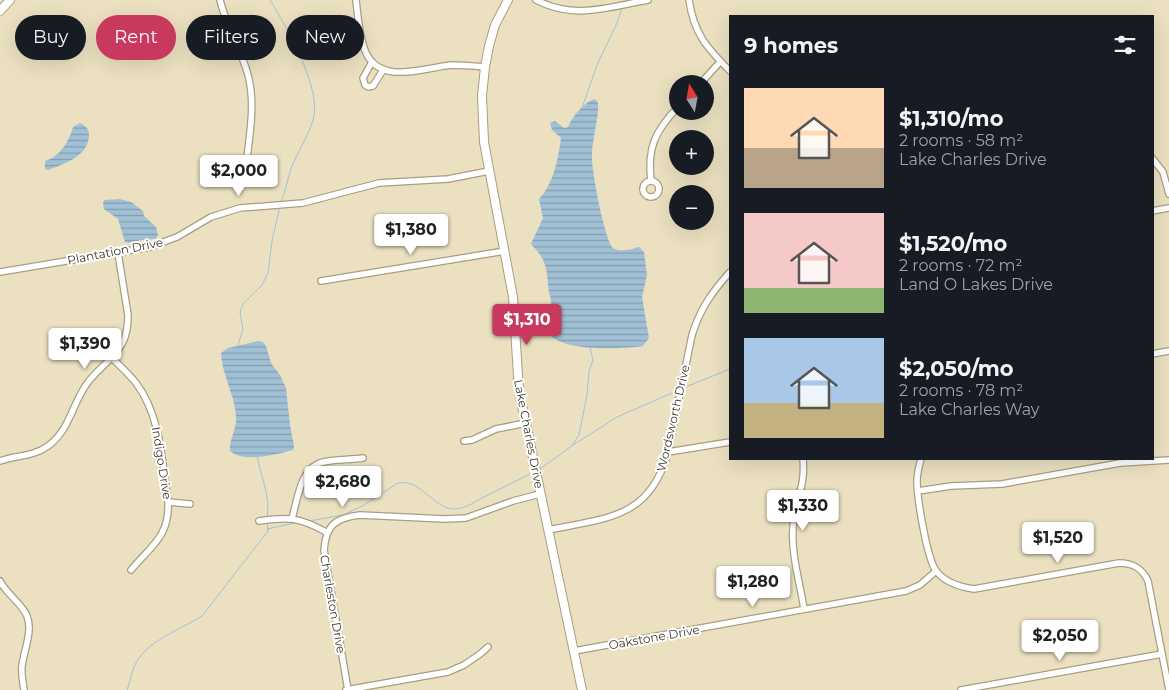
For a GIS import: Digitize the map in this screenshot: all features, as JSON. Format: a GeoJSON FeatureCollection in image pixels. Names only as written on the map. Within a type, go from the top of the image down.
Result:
{"type":"FeatureCollection","features":[{"type":"Feature","properties":{"kind":"street"},"geometry":{"type":"LineString","coordinates":[[0,11],[10,0]]}},
{"type":"Feature","properties":{"kind":"street"},"geometry":{"type":"LineString","coordinates":[[220,0],[226,22],[245,65],[250,83],[252,111],[246,167]]}},
{"type":"Feature","properties":{"kind":"street"},"geometry":{"type":"LineString","coordinates":[[356,0],[364,46],[372,62],[383,70],[398,72],[450,66],[485,67]]}},
{"type":"Feature","properties":{"kind":"street","name":"Lake Charles Drive"},"geometry":{"type":"LineString","coordinates":[[508,0],[495,25],[489,46],[482,96],[482,119],[489,171],[513,296],[519,391],[582,690]]}},
{"type":"Feature","properties":{"kind":"street"},"geometry":{"type":"LineString","coordinates":[[536,0],[560,10],[574,12],[590,11],[648,0]]}},
{"type":"Feature","properties":{"kind":"street"},"geometry":{"type":"LineString","coordinates":[[689,0],[691,14],[707,48],[729,70]]}},
{"type":"Feature","properties":{"kind":"street"},"geometry":{"type":"LineString","coordinates":[[372,62],[363,78],[365,86],[373,86],[383,70]]}},
{"type":"Feature","properties":{"kind":"street"},"geometry":{"type":"LineString","coordinates":[[708,75],[720,62]]}},
{"type":"Feature","properties":{"kind":"street"},"geometry":{"type":"LineString","coordinates":[[651,181],[650,154],[653,141],[669,118]]}},
{"type":"Feature","properties":{"kind":"street"},"geometry":{"type":"LineString","coordinates":[[1154,161],[1163,172],[1169,194]]}},
{"type":"Feature","properties":{"kind":"street","name":"Plantation Drive"},"geometry":{"type":"LineString","coordinates":[[0,272],[150,247],[177,237],[211,216],[240,208],[303,202],[379,184],[448,179],[489,171]]}},
{"type":"Feature","properties":{"kind":"street"},"geometry":{"type":"LineString","coordinates":[[1154,212],[1169,208]]}},
{"type":"Feature","properties":{"kind":"street"},"geometry":{"type":"LineString","coordinates":[[321,281],[505,250]]}},
{"type":"Feature","properties":{"kind":"street"},"geometry":{"type":"LineString","coordinates":[[0,461],[32,454],[52,443],[65,427],[86,385],[112,358],[123,343],[128,324],[118,252]]}},
{"type":"Feature","properties":{"kind":"street","name":"Wordsworth Drive"},"geometry":{"type":"LineString","coordinates":[[548,530],[611,517],[633,507],[656,484],[663,470],[668,452],[692,335],[698,316],[714,290],[729,273]]}},
{"type":"Feature","properties":{"kind":"street"},"geometry":{"type":"LineString","coordinates":[[1154,354],[1169,351]]}},
{"type":"Feature","properties":{"kind":"street","name":"Indigo Drive"},"geometry":{"type":"LineString","coordinates":[[112,358],[136,383],[155,421],[169,510],[166,529],[131,570]]}},
{"type":"Feature","properties":{"kind":"street"},"geometry":{"type":"LineString","coordinates":[[464,441],[472,440],[496,429],[526,423]]}},
{"type":"Feature","properties":{"kind":"street"},"geometry":{"type":"LineString","coordinates":[[668,452],[729,442]]}},
{"type":"Feature","properties":{"kind":"street"},"geometry":{"type":"LineString","coordinates":[[292,518],[304,478],[312,466],[323,462],[362,458]]}},
{"type":"Feature","properties":{"kind":"street"},"geometry":{"type":"LineString","coordinates":[[803,460],[802,490],[794,517],[792,537],[804,609]]}},
{"type":"Feature","properties":{"kind":"street"},"geometry":{"type":"LineString","coordinates":[[921,460],[917,473],[918,492],[929,555],[936,571],[954,584],[974,589],[1120,563],[1132,565],[1142,571],[1148,581],[1169,690]]}},
{"type":"Feature","properties":{"kind":"street"},"geometry":{"type":"LineString","coordinates":[[918,492],[951,486],[1002,484],[1120,463],[1169,460]]}},
{"type":"Feature","properties":{"kind":"street"},"geometry":{"type":"LineString","coordinates":[[259,521],[292,518],[310,523],[326,532],[339,521],[348,517],[375,515],[445,519],[466,518],[513,501],[540,494]]}},
{"type":"Feature","properties":{"kind":"street"},"geometry":{"type":"LineString","coordinates":[[168,502],[190,504]]}},
{"type":"Feature","properties":{"kind":"street","name":"Charleston Drive"},"geometry":{"type":"LineString","coordinates":[[326,532],[324,550],[326,572],[347,690]]}},
{"type":"Feature","properties":{"kind":"street","name":"Oakstone Drive"},"geometry":{"type":"LineString","coordinates":[[574,651],[906,591],[920,585],[936,571]]}},
{"type":"Feature","properties":{"kind":"street"},"geometry":{"type":"LineString","coordinates":[[0,581],[22,607],[28,620],[28,632],[21,670],[24,690]]}},
{"type":"Feature","properties":{"kind":"street"},"geometry":{"type":"LineString","coordinates":[[347,690],[448,672],[464,665],[488,647]]}},
{"type":"Feature","properties":{"kind":"street"},"geometry":{"type":"LineString","coordinates":[[961,690],[1162,654]]}},
{"type":"Feature","properties":{"kind":"water"},"geometry":{"type":"Polygon","coordinates":[[[595,99],[598,103],[598,110],[592,163],[606,232],[613,248],[626,250],[639,247],[644,252],[647,275],[642,297],[649,338],[643,346],[590,348],[575,346],[552,337],[546,329],[551,299],[543,261],[531,244],[543,218],[539,199],[552,178],[560,146],[561,138],[552,130],[550,123],[555,121],[564,128],[568,127],[579,110],[595,99]]]}},
{"type":"Feature","properties":{"kind":"water"},"geometry":{"type":"Polygon","coordinates":[[[80,123],[87,128],[89,133],[85,148],[68,162],[48,170],[45,169],[45,161],[60,152],[67,143],[73,127],[80,123]]]}},
{"type":"Feature","properties":{"kind":"water"},"geometry":{"type":"Polygon","coordinates":[[[120,199],[131,202],[143,211],[144,216],[156,227],[158,235],[156,239],[125,242],[118,219],[104,209],[103,203],[104,200],[120,199]]]}},
{"type":"Feature","properties":{"kind":"water"},"geometry":{"type":"Polygon","coordinates":[[[258,341],[263,342],[266,346],[271,363],[280,375],[286,388],[294,446],[293,450],[275,454],[243,457],[230,451],[236,417],[221,353],[228,348],[258,341]]]}},
{"type":"Feature","properties":{"kind":"waterway"},"geometry":{"type":"LineString","coordinates":[[270,0],[301,58],[313,92],[315,107],[311,126],[293,163],[281,202]]}},
{"type":"Feature","properties":{"kind":"waterway"},"geometry":{"type":"LineString","coordinates":[[582,108],[597,65],[622,8]]}},
{"type":"Feature","properties":{"kind":"waterway"},"geometry":{"type":"LineString","coordinates":[[238,345],[243,329],[240,312],[243,304],[262,285],[268,273],[272,241],[280,206]]}},
{"type":"Feature","properties":{"kind":"waterway"},"geometry":{"type":"LineString","coordinates":[[573,444],[579,435],[587,395],[589,371],[593,360],[590,348]]}},
{"type":"Feature","properties":{"kind":"waterway"},"geometry":{"type":"LineString","coordinates":[[683,388],[729,369]]}},
{"type":"Feature","properties":{"kind":"waterway"},"geometry":{"type":"LineString","coordinates":[[540,469],[617,417],[679,390]]}},
{"type":"Feature","properties":{"kind":"waterway"},"geometry":{"type":"LineString","coordinates":[[257,456],[267,495],[267,518]]}},
{"type":"Feature","properties":{"kind":"waterway"},"geometry":{"type":"LineString","coordinates":[[309,521],[343,515],[364,505],[396,484],[404,483],[412,484],[419,488],[447,508],[460,508],[532,473]]}},
{"type":"Feature","properties":{"kind":"waterway"},"geometry":{"type":"LineString","coordinates":[[127,690],[139,658],[155,643],[202,616],[268,531],[267,522]]}},
{"type":"Feature","properties":{"kind":"waterway"},"geometry":{"type":"LineString","coordinates":[[267,529],[295,523]]}}]}
